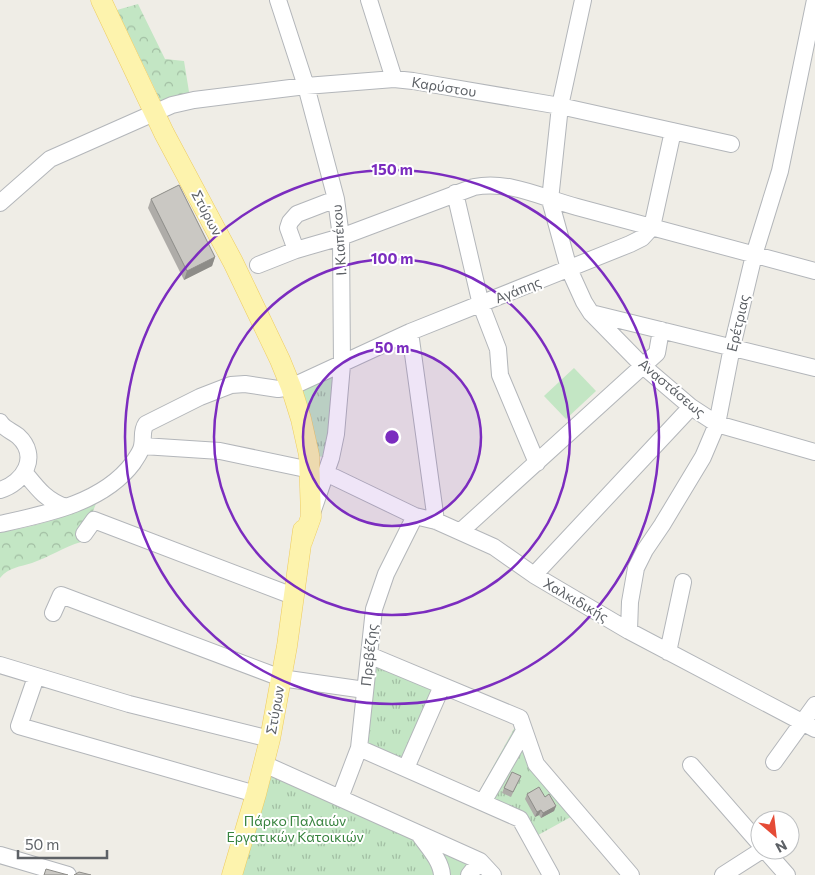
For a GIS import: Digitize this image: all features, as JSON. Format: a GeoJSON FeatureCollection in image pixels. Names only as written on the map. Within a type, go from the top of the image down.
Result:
{"type":"FeatureCollection","features":[{"type":"Feature","properties":{"kind":"main road","name":"Στύρων"},"geometry":{"type":"LineString","coordinates":[[107,1],[154,113],[233,262],[291,387],[304,430],[309,455],[314,509],[302,542]]}},
{"type":"Feature","properties":{"kind":"main road","name":"Στύρων"},"geometry":{"type":"LineString","coordinates":[[232,875],[264,764],[281,678],[302,542],[304,508],[301,468],[304,430]]}},
{"type":"Feature","properties":{"kind":"street","name":"Ι. Κιαπέκου"},"geometry":{"type":"LineString","coordinates":[[278,0],[306,86],[336,199],[341,237],[342,365],[336,434],[331,458],[314,509]]}},
{"type":"Feature","properties":{"kind":"street"},"geometry":{"type":"LineString","coordinates":[[369,0],[394,79]]}},
{"type":"Feature","properties":{"kind":"street"},"geometry":{"type":"LineString","coordinates":[[550,200],[560,106],[583,0]]}},
{"type":"Feature","properties":{"kind":"street","name":"Ερέτριας"},"geometry":{"type":"LineString","coordinates":[[629,631],[630,602],[636,568],[702,457],[717,424],[732,347],[754,255],[780,171],[815,0]]}},
{"type":"Feature","properties":{"kind":"street","name":"Καρύστου"},"geometry":{"type":"LineString","coordinates":[[0,202],[46,162],[172,105],[194,100],[306,86],[394,79],[560,106],[731,144]]}},
{"type":"Feature","properties":{"kind":"street"},"geometry":{"type":"LineString","coordinates":[[652,226],[673,131]]}},
{"type":"Feature","properties":{"kind":"street"},"geometry":{"type":"LineString","coordinates":[[258,265],[296,250],[341,237],[454,193],[486,184],[500,184],[550,200],[815,271]]}},
{"type":"Feature","properties":{"kind":"street"},"geometry":{"type":"LineString","coordinates":[[454,193],[481,305],[498,349],[500,375],[538,463]]}},
{"type":"Feature","properties":{"kind":"street"},"geometry":{"type":"LineString","coordinates":[[296,250],[288,228],[293,217],[336,199]]}},
{"type":"Feature","properties":{"kind":"street","name":"Αναστάσεως"},"geometry":{"type":"LineString","coordinates":[[550,200],[569,269],[590,313],[643,366],[691,407],[717,424],[815,452]]}},
{"type":"Feature","properties":{"kind":"street","name":"Αγάπης"},"geometry":{"type":"LineString","coordinates":[[291,387],[410,332],[630,244],[642,238],[652,226]]}},
{"type":"Feature","properties":{"kind":"street"},"geometry":{"type":"LineString","coordinates":[[590,313],[815,368]]}},
{"type":"Feature","properties":{"kind":"street"},"geometry":{"type":"LineString","coordinates":[[462,531],[657,353],[661,330]]}},
{"type":"Feature","properties":{"kind":"street"},"geometry":{"type":"LineString","coordinates":[[410,332],[436,520]]}},
{"type":"Feature","properties":{"kind":"street"},"geometry":{"type":"LineString","coordinates":[[0,524],[44,514],[104,490],[124,473],[133,462],[142,446],[143,428],[146,424],[215,390],[232,385],[245,384],[278,389],[291,387]]}},
{"type":"Feature","properties":{"kind":"street"},"geometry":{"type":"LineString","coordinates":[[534,575],[691,407]]}},
{"type":"Feature","properties":{"kind":"street"},"geometry":{"type":"LineString","coordinates":[[0,422],[2,426],[19,436],[26,446],[28,459],[25,473],[17,482],[0,490]]}},
{"type":"Feature","properties":{"kind":"street"},"geometry":{"type":"LineString","coordinates":[[142,446],[220,451],[301,468]]}},
{"type":"Feature","properties":{"kind":"street","name":"Ι. Κιαπέκου"},"geometry":{"type":"LineString","coordinates":[[331,458],[334,477]]}},
{"type":"Feature","properties":{"kind":"street"},"geometry":{"type":"LineString","coordinates":[[25,473],[46,497],[65,507]]}},
{"type":"Feature","properties":{"kind":"street"},"geometry":{"type":"LineString","coordinates":[[314,509],[329,492],[334,477]]}},
{"type":"Feature","properties":{"kind":"street","name":"Χαλκιδικής"},"geometry":{"type":"LineString","coordinates":[[334,477],[415,516],[436,520],[494,547],[534,575],[629,631],[809,726]]}},
{"type":"Feature","properties":{"kind":"street","name":"Πρεβέζης"},"geometry":{"type":"LineString","coordinates":[[340,798],[359,748],[374,609],[386,574],[415,516]]}},
{"type":"Feature","properties":{"kind":"street"},"geometry":{"type":"LineString","coordinates":[[84,534],[94,520],[293,596]]}},
{"type":"Feature","properties":{"kind":"street"},"geometry":{"type":"LineString","coordinates":[[668,652],[683,582]]}},
{"type":"Feature","properties":{"kind":"street"},"geometry":{"type":"LineString","coordinates":[[53,613],[61,595],[281,678],[365,690]]}},
{"type":"Feature","properties":{"kind":"street"},"geometry":{"type":"LineString","coordinates":[[369,655],[442,686],[522,725],[536,764],[630,875]]}},
{"type":"Feature","properties":{"kind":"street"},"geometry":{"type":"LineString","coordinates":[[0,665],[129,704],[270,739]]}},
{"type":"Feature","properties":{"kind":"street"},"geometry":{"type":"LineString","coordinates":[[36,677],[19,726],[256,794]]}},
{"type":"Feature","properties":{"kind":"street"},"geometry":{"type":"LineString","coordinates":[[406,768],[442,686]]}},
{"type":"Feature","properties":{"kind":"street"},"geometry":{"type":"LineString","coordinates":[[774,762],[809,726],[815,705]]}},
{"type":"Feature","properties":{"kind":"street"},"geometry":{"type":"LineString","coordinates":[[483,802],[522,725]]}},
{"type":"Feature","properties":{"kind":"street"},"geometry":{"type":"LineString","coordinates":[[359,748],[520,819],[551,875]]}},
{"type":"Feature","properties":{"kind":"street"},"geometry":{"type":"LineString","coordinates":[[264,764],[480,861],[493,875]]}},
{"type":"Feature","properties":{"kind":"street"},"geometry":{"type":"LineString","coordinates":[[692,765],[750,832]]}},
{"type":"Feature","properties":{"kind":"street"},"geometry":{"type":"LineString","coordinates":[[419,834],[442,870],[442,875]]}},
{"type":"Feature","properties":{"kind":"street"},"geometry":{"type":"LineString","coordinates":[[0,855],[68,875]]}},
{"type":"Feature","properties":{"kind":"street"},"geometry":{"type":"LineString","coordinates":[[723,875],[750,858]]}},
{"type":"Feature","properties":{"kind":"street"},"geometry":{"type":"LineString","coordinates":[[773,860],[787,875]]}},
{"type":"Feature","properties":{"kind":"street"},"geometry":{"type":"LineString","coordinates":[[469,875],[480,861]]}},
{"type":"Feature","properties":{"kind":"green space"},"geometry":{"type":"Polygon","coordinates":[[[138,4],[165,59],[184,61],[190,98],[162,104],[117,10],[138,4]]]}},
{"type":"Feature","properties":{"kind":"green space"},"geometry":{"type":"Polygon","coordinates":[[[342,365],[331,458],[309,455],[291,387],[342,365]]]}},
{"type":"Feature","properties":{"kind":"green space"},"geometry":{"type":"Polygon","coordinates":[[[574,368],[596,391],[566,419],[544,396],[574,368]]]}},
{"type":"Feature","properties":{"kind":"green space"},"geometry":{"type":"Polygon","coordinates":[[[97,501],[81,542],[38,561],[11,569],[0,578],[0,532],[50,521],[97,501]]]}},
{"type":"Feature","properties":{"kind":"green space"},"geometry":{"type":"Polygon","coordinates":[[[369,655],[442,686],[406,768],[359,748],[369,655]]]}},
{"type":"Feature","properties":{"kind":"green space"},"geometry":{"type":"Polygon","coordinates":[[[520,718],[536,764],[578,813],[531,839],[520,819],[475,799],[520,718]]]}},
{"type":"Feature","properties":{"kind":"green space","name":"Πάρκο Παλαιών Εργατικών Κατοικιών"},"geometry":{"type":"Polygon","coordinates":[[[264,764],[480,861],[469,875],[232,875],[264,764]]]}},
{"type":"Feature","properties":{"kind":"building"},"geometry":{"type":"Polygon","coordinates":[[[179,185],[215,257],[187,271],[151,199],[179,185]]]}},
{"type":"Feature","properties":{"kind":"building"},"geometry":{"type":"Polygon","coordinates":[[[512,772],[521,776],[513,792],[504,788],[512,772]]]}},
{"type":"Feature","properties":{"kind":"building"},"geometry":{"type":"Polygon","coordinates":[[[539,787],[545,797],[549,794],[556,806],[543,813],[541,810],[537,812],[527,794],[539,787]]]}},
{"type":"Feature","properties":{"kind":"building"},"geometry":{"type":"Polygon","coordinates":[[[46,869],[68,875],[44,875],[46,869]]]}},
{"type":"Feature","properties":{"kind":"building"},"geometry":{"type":"Polygon","coordinates":[[[79,872],[91,875],[74,875],[79,872]]]}}]}
